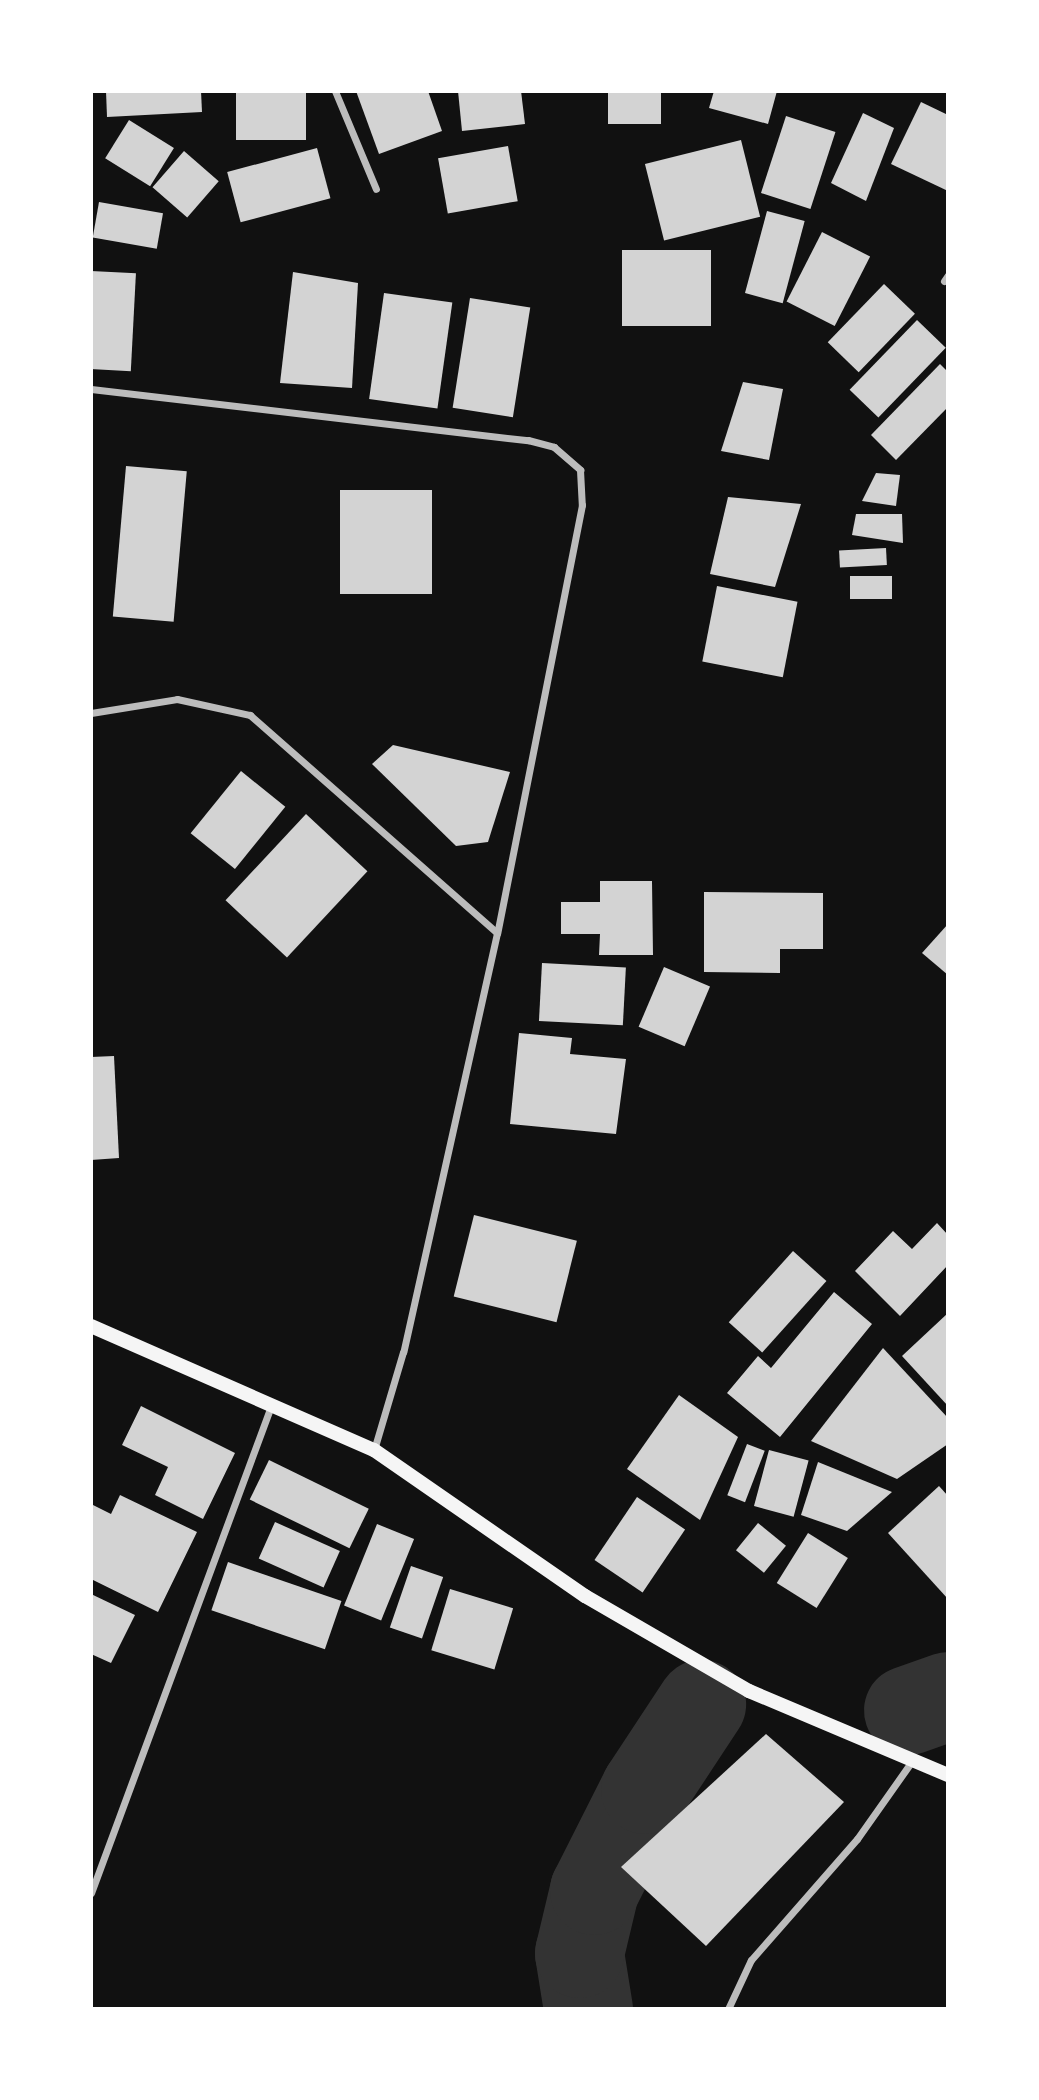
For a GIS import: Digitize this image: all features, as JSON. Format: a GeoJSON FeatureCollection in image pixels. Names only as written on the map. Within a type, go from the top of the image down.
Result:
{"type":"FeatureCollection","features":[{"type":"Feature","properties":{"kind":"main road"},"geometry":{"type":"LineString","coordinates":[[91,1326],[374,1450],[584,1596],[749,1691],[948,1775]]}},
{"type":"Feature","properties":{"kind":"street"},"geometry":{"type":"LineString","coordinates":[[335,91],[376,189]]}},
{"type":"Feature","properties":{"kind":"street"},"geometry":{"type":"LineString","coordinates":[[91,388],[528,440],[570,456],[580,470],[582,505],[497,933],[403,1352],[374,1450]]}},
{"type":"Feature","properties":{"kind":"street"},"geometry":{"type":"LineString","coordinates":[[91,713],[177,699],[209,701],[250,715],[497,933]]}},
{"type":"Feature","properties":{"kind":"street"},"geometry":{"type":"LineString","coordinates":[[91,1893],[271,1405]]}},
{"type":"Feature","properties":{"kind":"street"},"geometry":{"type":"LineString","coordinates":[[728,2009],[751,1960],[857,1839],[912,1761]]}},
{"type":"Feature","properties":{"kind":"building"},"geometry":{"type":"Polygon","coordinates":[[[106,91],[201,91],[202,112],[107,117],[106,91]]]}},
{"type":"Feature","properties":{"kind":"building"},"geometry":{"type":"Polygon","coordinates":[[[236,91],[306,91],[306,140],[236,140],[236,91]]]}},
{"type":"Feature","properties":{"kind":"building"},"geometry":{"type":"Polygon","coordinates":[[[356,91],[428,91],[442,131],[379,154],[356,91]]]}},
{"type":"Feature","properties":{"kind":"building"},"geometry":{"type":"Polygon","coordinates":[[[458,91],[521,91],[525,124],[462,131],[458,91]]]}},
{"type":"Feature","properties":{"kind":"building"},"geometry":{"type":"Polygon","coordinates":[[[608,91],[661,91],[661,124],[608,124],[608,91]]]}},
{"type":"Feature","properties":{"kind":"building"},"geometry":{"type":"Polygon","coordinates":[[[714,91],[777,91],[768,124],[709,108],[714,91]]]}},
{"type":"Feature","properties":{"kind":"building"},"geometry":{"type":"Polygon","coordinates":[[[921,102],[948,115],[948,191],[891,164],[921,102]]]}},
{"type":"Feature","properties":{"kind":"building"},"geometry":{"type":"Polygon","coordinates":[[[863,113],[894,128],[866,201],[831,183],[863,113]]]}},
{"type":"Feature","properties":{"kind":"building"},"geometry":{"type":"Polygon","coordinates":[[[786,116],[835,132],[810,209],[761,193],[786,116]]]}},
{"type":"Feature","properties":{"kind":"building"},"geometry":{"type":"Polygon","coordinates":[[[129,120],[174,148],[150,186],[105,158],[129,120]]]}},
{"type":"Feature","properties":{"kind":"building"},"geometry":{"type":"Polygon","coordinates":[[[741,140],[760,217],[664,241],[645,164],[741,140]]]}},
{"type":"Feature","properties":{"kind":"building"},"geometry":{"type":"Polygon","coordinates":[[[508,146],[518,201],[448,213],[438,158],[508,146]]]}},
{"type":"Feature","properties":{"kind":"building"},"geometry":{"type":"Polygon","coordinates":[[[317,148],[330,198],[241,222],[227,172],[317,148]]]}},
{"type":"Feature","properties":{"kind":"building"},"geometry":{"type":"Polygon","coordinates":[[[184,151],[219,181],[187,217],[153,187],[184,151]]]}},
{"type":"Feature","properties":{"kind":"building"},"geometry":{"type":"Polygon","coordinates":[[[99,202],[163,213],[157,249],[93,237],[99,202]]]}},
{"type":"Feature","properties":{"kind":"building"},"geometry":{"type":"Polygon","coordinates":[[[767,211],[805,221],[783,303],[745,293],[767,211]]]}},
{"type":"Feature","properties":{"kind":"building"},"geometry":{"type":"Polygon","coordinates":[[[822,232],[870,257],[835,326],[787,301],[822,232]]]}},
{"type":"Feature","properties":{"kind":"building"},"geometry":{"type":"Polygon","coordinates":[[[622,250],[711,250],[711,326],[622,326],[622,250]]]}},
{"type":"Feature","properties":{"kind":"building"},"geometry":{"type":"Polygon","coordinates":[[[91,271],[136,273],[131,371],[91,369],[91,271]]]}},
{"type":"Feature","properties":{"kind":"building"},"geometry":{"type":"Polygon","coordinates":[[[293,272],[358,283],[352,388],[280,383],[293,272]]]}},
{"type":"Feature","properties":{"kind":"building"},"geometry":{"type":"Polygon","coordinates":[[[884,284],[915,314],[859,372],[828,342],[884,284]]]}},
{"type":"Feature","properties":{"kind":"building"},"geometry":{"type":"Polygon","coordinates":[[[384,293],[452,303],[437,409],[369,399],[384,293]]]}},
{"type":"Feature","properties":{"kind":"building"},"geometry":{"type":"Polygon","coordinates":[[[470,298],[530,308],[513,417],[453,408],[470,298]]]}},
{"type":"Feature","properties":{"kind":"building"},"geometry":{"type":"Polygon","coordinates":[[[917,320],[946,348],[878,418],[850,390],[917,320]]]}},
{"type":"Feature","properties":{"kind":"building"},"geometry":{"type":"Polygon","coordinates":[[[940,364],[948,372],[948,407],[896,460],[871,435],[940,364]]]}},
{"type":"Feature","properties":{"kind":"building"},"geometry":{"type":"Polygon","coordinates":[[[743,382],[783,389],[769,460],[721,451],[743,382]]]}},
{"type":"Feature","properties":{"kind":"building"},"geometry":{"type":"Polygon","coordinates":[[[126,466],[187,471],[174,622],[113,616],[126,466]]]}},
{"type":"Feature","properties":{"kind":"building"},"geometry":{"type":"Polygon","coordinates":[[[876,473],[900,475],[896,506],[862,501],[876,473]]]}},
{"type":"Feature","properties":{"kind":"building"},"geometry":{"type":"Polygon","coordinates":[[[340,490],[432,490],[432,594],[340,594],[340,490]]]}},
{"type":"Feature","properties":{"kind":"building"},"geometry":{"type":"Polygon","coordinates":[[[728,497],[801,504],[775,587],[710,574],[728,497]]]}},
{"type":"Feature","properties":{"kind":"building"},"geometry":{"type":"Polygon","coordinates":[[[856,514],[902,514],[903,543],[852,535],[856,514]]]}},
{"type":"Feature","properties":{"kind":"building"},"geometry":{"type":"Polygon","coordinates":[[[886,548],[887,565],[840,567],[839,550],[886,548]]]}},
{"type":"Feature","properties":{"kind":"building"},"geometry":{"type":"Polygon","coordinates":[[[850,576],[892,576],[892,599],[850,599],[850,576]]]}},
{"type":"Feature","properties":{"kind":"building"},"geometry":{"type":"Polygon","coordinates":[[[717,586],[797,602],[783,677],[702,662],[717,586]]]}},
{"type":"Feature","properties":{"kind":"building"},"geometry":{"type":"Polygon","coordinates":[[[393,745],[510,772],[488,842],[456,846],[372,764],[393,745]]]}},
{"type":"Feature","properties":{"kind":"building"},"geometry":{"type":"Polygon","coordinates":[[[241,771],[285,807],[235,869],[191,833],[241,771]]]}},
{"type":"Feature","properties":{"kind":"building"},"geometry":{"type":"Polygon","coordinates":[[[306,814],[367,871],[287,958],[226,900],[306,814]]]}},
{"type":"Feature","properties":{"kind":"building"},"geometry":{"type":"Polygon","coordinates":[[[600,881],[652,881],[653,955],[599,955],[600,934],[561,934],[561,902],[600,902],[600,881]]]}},
{"type":"Feature","properties":{"kind":"building"},"geometry":{"type":"Polygon","coordinates":[[[704,892],[823,893],[823,949],[780,949],[780,973],[704,972],[704,892]]]}},
{"type":"Feature","properties":{"kind":"building"},"geometry":{"type":"Polygon","coordinates":[[[948,924],[948,975],[922,953],[948,924]]]}},
{"type":"Feature","properties":{"kind":"building"},"geometry":{"type":"Polygon","coordinates":[[[542,963],[626,967],[623,1025],[539,1021],[542,963]]]}},
{"type":"Feature","properties":{"kind":"building"},"geometry":{"type":"Polygon","coordinates":[[[664,967],[710,987],[685,1046],[639,1027],[664,967]]]}},
{"type":"Feature","properties":{"kind":"building"},"geometry":{"type":"Polygon","coordinates":[[[519,1033],[572,1038],[570,1054],[626,1059],[616,1134],[510,1124],[519,1033]]]}},
{"type":"Feature","properties":{"kind":"building"},"geometry":{"type":"Polygon","coordinates":[[[114,1056],[119,1158],[91,1160],[91,1057],[114,1056]]]}},
{"type":"Feature","properties":{"kind":"building"},"geometry":{"type":"Polygon","coordinates":[[[474,1215],[577,1241],[557,1322],[454,1297],[474,1215]]]}},
{"type":"Feature","properties":{"kind":"building"},"geometry":{"type":"Polygon","coordinates":[[[937,1223],[948,1235],[948,1265],[900,1316],[855,1271],[893,1231],[912,1249],[937,1223]]]}},
{"type":"Feature","properties":{"kind":"building"},"geometry":{"type":"Polygon","coordinates":[[[793,1251],[826,1281],[762,1352],[729,1322],[793,1251]]]}},
{"type":"Feature","properties":{"kind":"building"},"geometry":{"type":"Polygon","coordinates":[[[834,1292],[872,1324],[780,1437],[727,1393],[758,1356],[771,1368],[834,1292]]]}},
{"type":"Feature","properties":{"kind":"building"},"geometry":{"type":"Polygon","coordinates":[[[948,1313],[948,1406],[902,1356],[948,1313]]]}},
{"type":"Feature","properties":{"kind":"building"},"geometry":{"type":"Polygon","coordinates":[[[883,1348],[948,1418],[948,1444],[897,1479],[811,1441],[883,1348]]]}},
{"type":"Feature","properties":{"kind":"building"},"geometry":{"type":"Polygon","coordinates":[[[679,1395],[738,1437],[700,1520],[627,1469],[679,1395]]]}},
{"type":"Feature","properties":{"kind":"building"},"geometry":{"type":"Polygon","coordinates":[[[141,1406],[235,1453],[203,1519],[155,1495],[168,1467],[122,1445],[141,1406]]]}},
{"type":"Feature","properties":{"kind":"building"},"geometry":{"type":"Polygon","coordinates":[[[747,1444],[765,1451],[745,1502],[727,1495],[747,1444]]]}},
{"type":"Feature","properties":{"kind":"building"},"geometry":{"type":"Polygon","coordinates":[[[769,1450],[809,1461],[794,1517],[754,1506],[769,1450]]]}},
{"type":"Feature","properties":{"kind":"building"},"geometry":{"type":"Polygon","coordinates":[[[269,1460],[369,1509],[349,1548],[250,1500],[269,1460]]]}},
{"type":"Feature","properties":{"kind":"building"},"geometry":{"type":"Polygon","coordinates":[[[818,1462],[892,1492],[847,1531],[801,1515],[818,1462]]]}},
{"type":"Feature","properties":{"kind":"building"},"geometry":{"type":"Polygon","coordinates":[[[939,1486],[948,1496],[948,1599],[888,1533],[939,1486]]]}},
{"type":"Feature","properties":{"kind":"building"},"geometry":{"type":"Polygon","coordinates":[[[120,1495],[197,1532],[158,1612],[91,1579],[91,1504],[111,1514],[120,1495]]]}},
{"type":"Feature","properties":{"kind":"building"},"geometry":{"type":"Polygon","coordinates":[[[637,1497],[685,1529],[643,1592],[595,1560],[637,1497]]]}},
{"type":"Feature","properties":{"kind":"building"},"geometry":{"type":"Polygon","coordinates":[[[275,1522],[340,1551],[324,1587],[259,1559],[275,1522]]]}},
{"type":"Feature","properties":{"kind":"building"},"geometry":{"type":"Polygon","coordinates":[[[758,1523],[786,1546],[764,1573],[736,1550],[758,1523]]]}},
{"type":"Feature","properties":{"kind":"building"},"geometry":{"type":"Polygon","coordinates":[[[377,1524],[414,1539],[381,1621],[344,1606],[377,1524]]]}},
{"type":"Feature","properties":{"kind":"building"},"geometry":{"type":"Polygon","coordinates":[[[808,1533],[848,1558],[817,1608],[777,1583],[808,1533]]]}},
{"type":"Feature","properties":{"kind":"building"},"geometry":{"type":"Polygon","coordinates":[[[228,1562],[341,1601],[325,1649],[211,1610],[228,1562]]]}},
{"type":"Feature","properties":{"kind":"building"},"geometry":{"type":"Polygon","coordinates":[[[411,1566],[443,1577],[422,1639],[390,1627],[411,1566]]]}},
{"type":"Feature","properties":{"kind":"building"},"geometry":{"type":"Polygon","coordinates":[[[450,1589],[513,1608],[494,1670],[431,1650],[450,1589]]]}},
{"type":"Feature","properties":{"kind":"building"},"geometry":{"type":"Polygon","coordinates":[[[91,1594],[135,1615],[111,1663],[91,1654],[91,1594]]]}},
{"type":"Feature","properties":{"kind":"building"},"geometry":{"type":"Polygon","coordinates":[[[766,1734],[844,1802],[706,1946],[621,1867],[766,1734]]]}},
{"type":"Feature","properties":{"kind":"waterway"},"geometry":{"type":"LineString","coordinates":[[908,1710],[948,1696]]}},
{"type":"Feature","properties":{"kind":"waterway"},"geometry":{"type":"LineString","coordinates":[[588,2009],[579,1953],[594,1890],[645,1789],[701,1704]]}}]}
